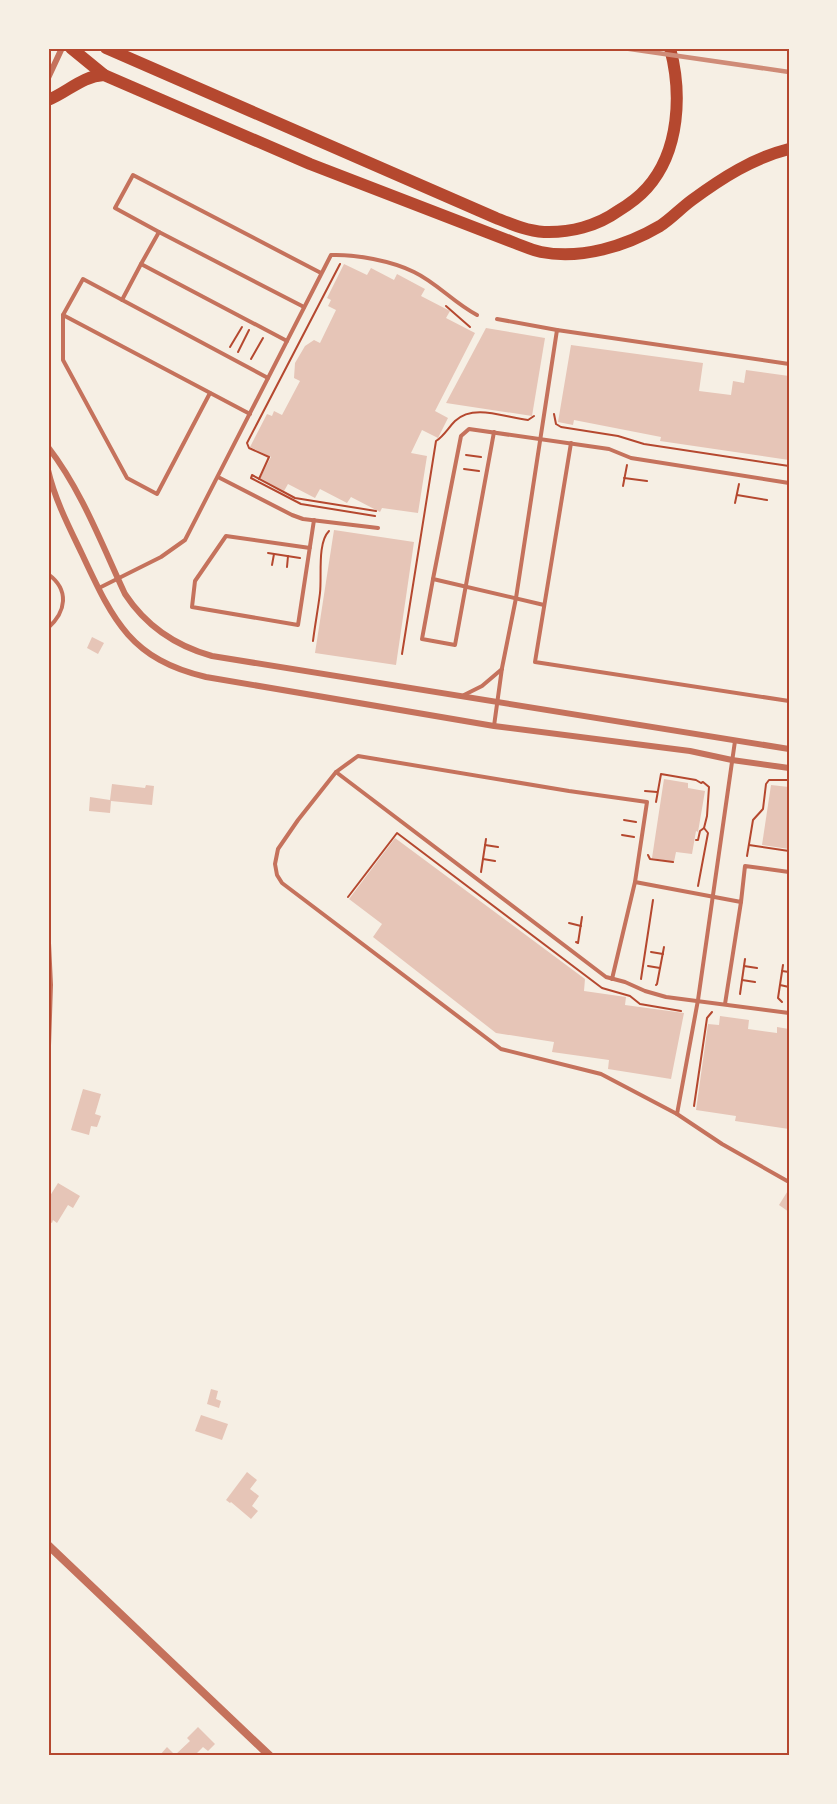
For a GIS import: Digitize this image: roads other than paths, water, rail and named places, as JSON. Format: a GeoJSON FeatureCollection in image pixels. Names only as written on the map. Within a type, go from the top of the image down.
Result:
{"type":"FeatureCollection","features":[{"type":"Feature","properties":{"kind":"highway"},"geometry":{"type":"LineString","coordinates":[[71,48],[104,75],[310,164],[540,252],[566,254],[598,250],[633,241],[662,225],[716,182],[744,166],[789,149]]}},
{"type":"Feature","properties":{"kind":"highway"},"geometry":{"type":"LineString","coordinates":[[106,48],[496,218],[519,227],[543,232],[564,231],[607,219],[648,188],[662,165],[670,145],[677,104],[677,82],[670,48]]}},
{"type":"Feature","properties":{"kind":"highway"},"geometry":{"type":"LineString","coordinates":[[48,100],[83,79],[104,75]]}},
{"type":"Feature","properties":{"kind":"street"},"geometry":{"type":"LineString","coordinates":[[48,78],[62,48]]}},
{"type":"Feature","properties":{"kind":"street"},"geometry":{"type":"LineString","coordinates":[[48,447],[76,489],[129,601],[144,618],[175,642],[192,650],[212,656],[789,749]]}},
{"type":"Feature","properties":{"kind":"street"},"geometry":{"type":"LineString","coordinates":[[48,470],[58,505],[116,621],[145,651],[163,663],[184,672],[494,726],[690,751],[789,768]]}},
{"type":"Feature","properties":{"kind":"street"},"geometry":{"type":"LineString","coordinates":[[48,943],[50,994],[48,1046]]}},
{"type":"Feature","properties":{"kind":"street"},"geometry":{"type":"LineString","coordinates":[[48,1545],[270,1756]]}},
{"type":"Feature","properties":{"kind":"lane"},"geometry":{"type":"LineString","coordinates":[[304,307],[115,208],[133,175],[321,273]]}},
{"type":"Feature","properties":{"kind":"lane"},"geometry":{"type":"LineString","coordinates":[[122,300],[159,232]]}},
{"type":"Feature","properties":{"kind":"lane"},"geometry":{"type":"LineString","coordinates":[[98,588],[161,557],[184,540],[330,255],[356,256],[396,265],[414,272],[466,310],[477,315]]}},
{"type":"Feature","properties":{"kind":"lane"},"geometry":{"type":"LineString","coordinates":[[141,264],[287,341]]}},
{"type":"Feature","properties":{"kind":"lane"},"geometry":{"type":"LineString","coordinates":[[210,393],[157,494],[127,478],[63,360],[63,315],[83,279],[268,378]]}},
{"type":"Feature","properties":{"kind":"lane"},"geometry":{"type":"LineString","coordinates":[[63,315],[250,414]]}},
{"type":"Feature","properties":{"kind":"lane"},"geometry":{"type":"LineString","coordinates":[[496,320],[789,364]]}},
{"type":"Feature","properties":{"kind":"lane"},"geometry":{"type":"LineString","coordinates":[[494,726],[557,330]]}},
{"type":"Feature","properties":{"kind":"lane"},"geometry":{"type":"LineString","coordinates":[[495,432],[455,645],[422,639],[460,436],[469,429],[495,432],[540,438],[609,449],[631,458],[789,483]]}},
{"type":"Feature","properties":{"kind":"lane"},"geometry":{"type":"LineString","coordinates":[[571,443],[535,662],[789,701]]}},
{"type":"Feature","properties":{"kind":"lane"},"geometry":{"type":"LineString","coordinates":[[218,477],[303,519],[378,528]]}},
{"type":"Feature","properties":{"kind":"lane"},"geometry":{"type":"LineString","coordinates":[[310,548],[226,536],[195,581],[192,607],[298,625],[310,548],[314,520]]}},
{"type":"Feature","properties":{"kind":"lane"},"geometry":{"type":"LineString","coordinates":[[48,574],[54,578],[62,592],[63,607],[57,620],[48,628]]}},
{"type":"Feature","properties":{"kind":"lane"},"geometry":{"type":"LineString","coordinates":[[433,579],[544,605]]}},
{"type":"Feature","properties":{"kind":"lane"},"geometry":{"type":"LineString","coordinates":[[463,695],[482,686],[502,668]]}},
{"type":"Feature","properties":{"kind":"lane"},"geometry":{"type":"LineString","coordinates":[[677,1114],[698,1000],[735,741]]}},
{"type":"Feature","properties":{"kind":"lane"},"geometry":{"type":"LineString","coordinates":[[612,979],[635,882],[647,802],[560,790],[358,756],[336,771],[278,849],[275,864],[277,875],[282,883],[501,1049],[601,1074],[677,1114],[722,1144],[789,1182]]}},
{"type":"Feature","properties":{"kind":"lane"},"geometry":{"type":"LineString","coordinates":[[336,771],[606,977],[666,997],[789,1013]]}},
{"type":"Feature","properties":{"kind":"lane"},"geometry":{"type":"LineString","coordinates":[[725,1004],[745,866],[789,872]]}},
{"type":"Feature","properties":{"kind":"lane"},"geometry":{"type":"LineString","coordinates":[[635,882],[741,902]]}},
{"type":"Feature","properties":{"kind":"railway"},"geometry":{"type":"LineString","coordinates":[[623,48],[789,72]]}}]}
